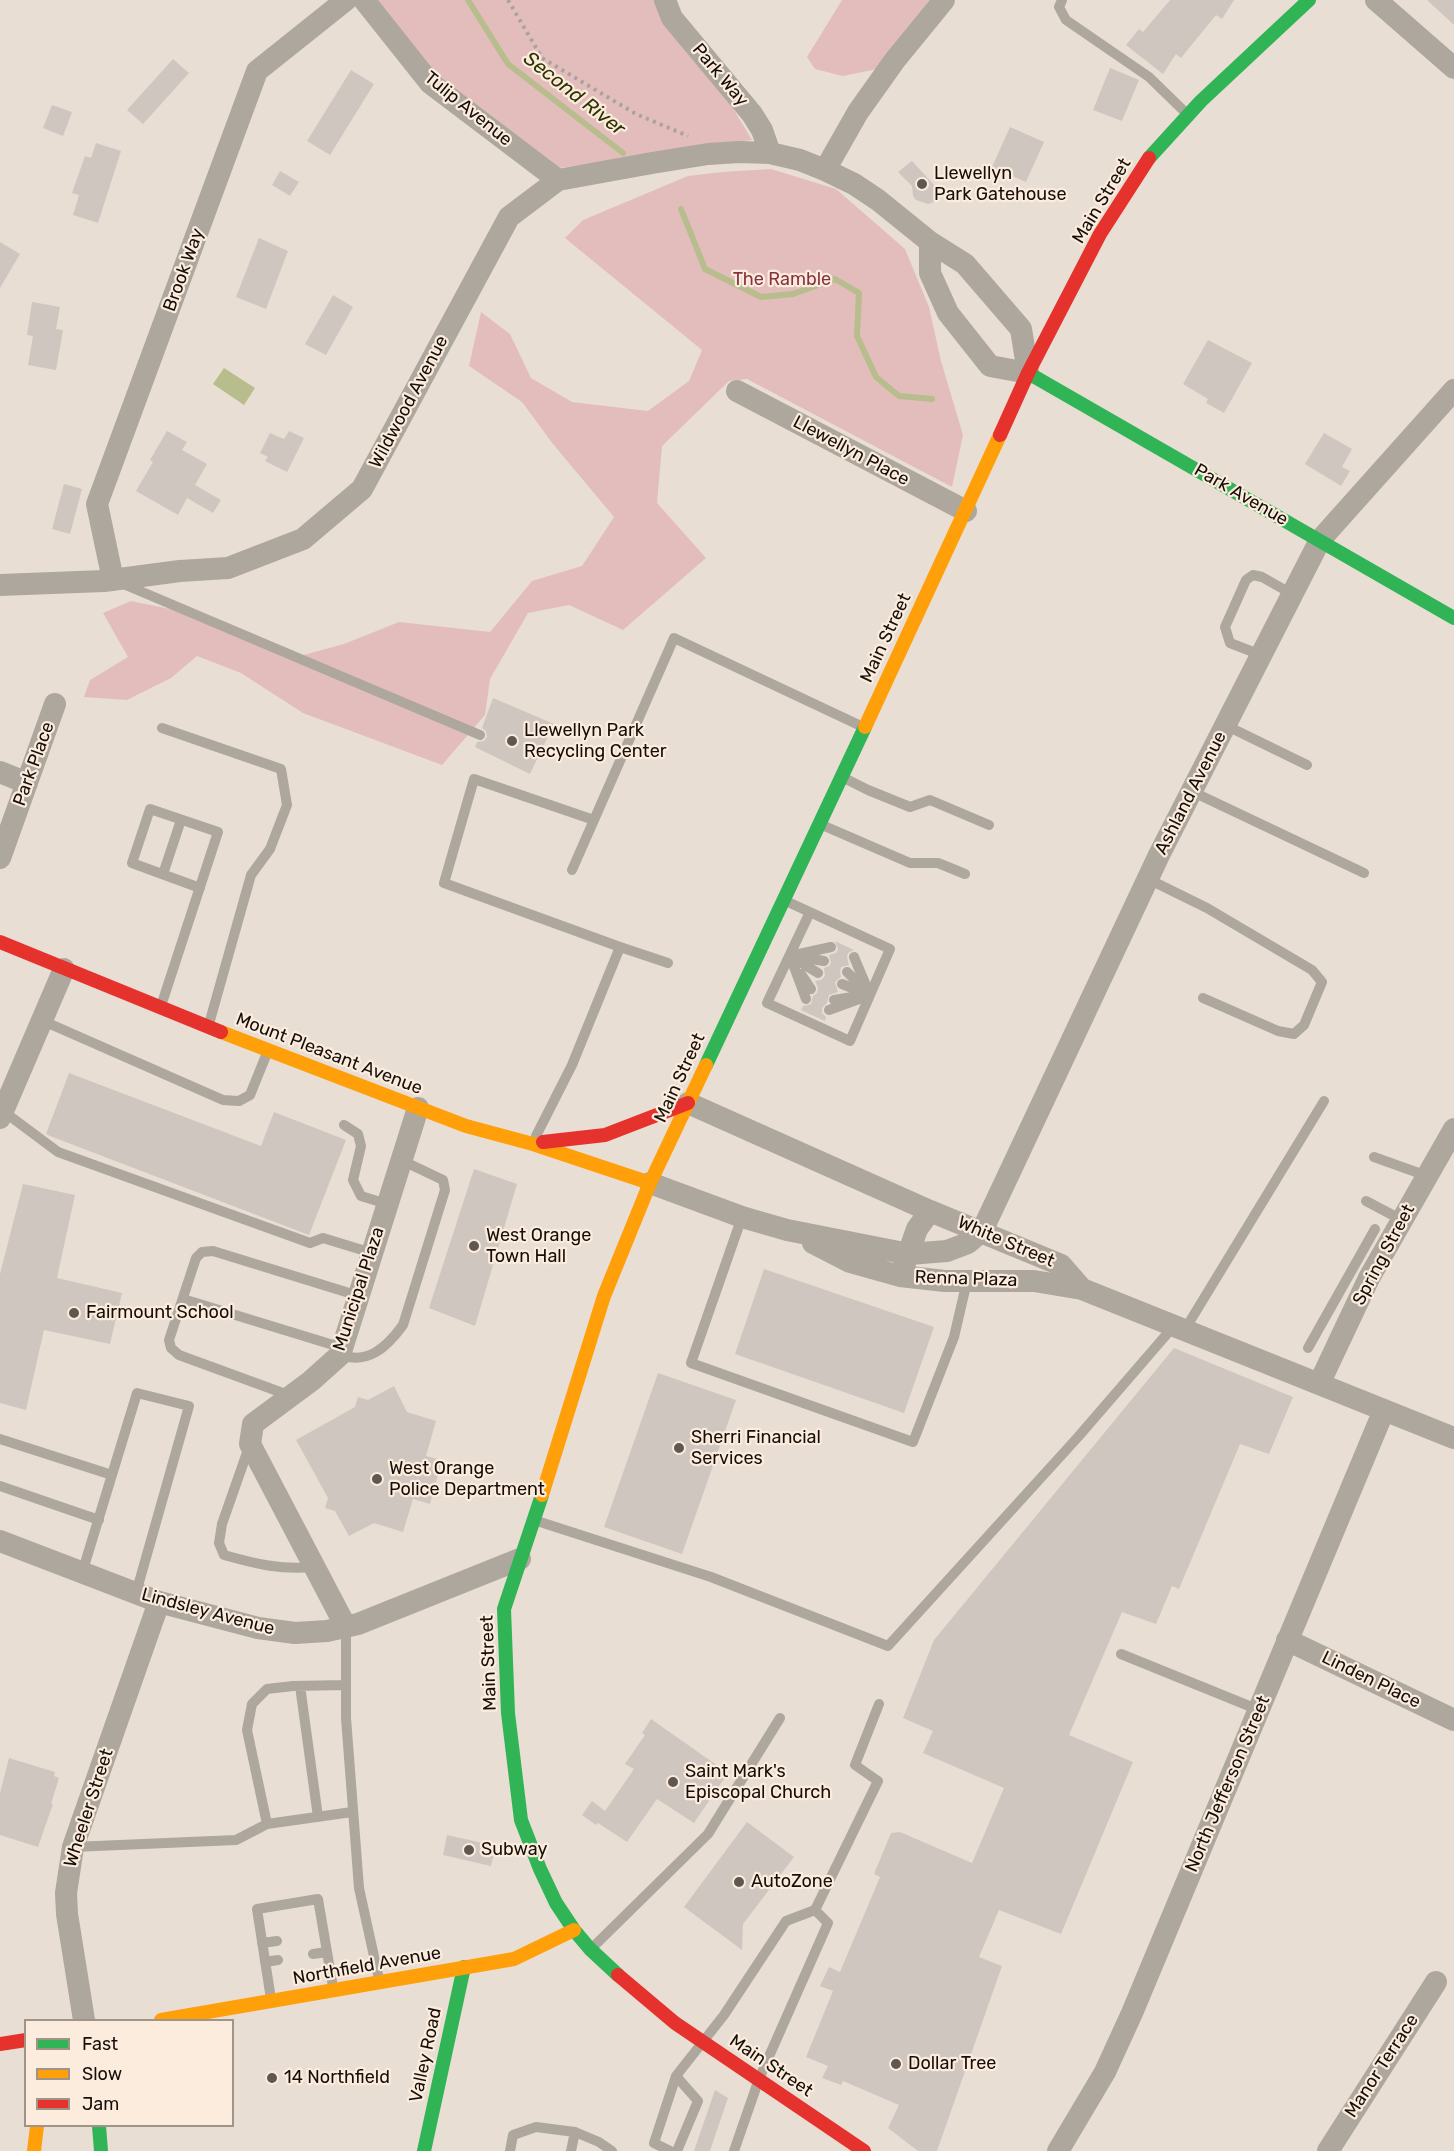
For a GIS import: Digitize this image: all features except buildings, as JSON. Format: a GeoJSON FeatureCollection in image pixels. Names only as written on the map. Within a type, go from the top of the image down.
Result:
{"type":"FeatureCollection","features":[{"type":"Feature","properties":{"kind":"main road","name":"Main Street"},"geometry":{"type":"LineString","coordinates":[[864,2151],[702,2042],[645,1999],[590,1949],[556,1903],[540,1869],[522,1820],[508,1713],[504,1609],[604,1296],[650,1183],[688,1103],[756,998],[783,900],[966,511],[1028,373],[1100,234],[1143,165],[1188,115],[1309,0]]}},
{"type":"Feature","properties":{"kind":"main road","name":"Park Avenue"},"geometry":{"type":"LineString","coordinates":[[1028,373],[1454,618]]}},
{"type":"Feature","properties":{"kind":"main road","name":"Mount Pleasant Avenue"},"geometry":{"type":"LineString","coordinates":[[0,942],[160,1009],[466,1126],[533,1143],[650,1183]]}},
{"type":"Feature","properties":{"kind":"main road"},"geometry":{"type":"LineString","coordinates":[[533,1143],[605,1135],[688,1103]]}},
{"type":"Feature","properties":{"kind":"main road","name":"Northfield Avenue"},"geometry":{"type":"LineString","coordinates":[[167,2019],[514,1959],[574,1930]]}},
{"type":"Feature","properties":{"kind":"main road","name":"Valley Road"},"geometry":{"type":"LineString","coordinates":[[424,2151],[464,1967]]}},
{"type":"Feature","properties":{"kind":"main road"},"geometry":{"type":"LineString","coordinates":[[0,2044],[24,2041]]}},
{"type":"Feature","properties":{"kind":"main road"},"geometry":{"type":"LineString","coordinates":[[34,2151],[37,2127]]}},
{"type":"Feature","properties":{"kind":"main road"},"geometry":{"type":"LineString","coordinates":[[99,2127],[101,2151]]}},
{"type":"Feature","properties":{"kind":"street","name":"Brook Way"},"geometry":{"type":"LineString","coordinates":[[113,580],[97,504],[256,71],[346,0]]}},
{"type":"Feature","properties":{"kind":"street","name":"Tulip Avenue"},"geometry":{"type":"LineString","coordinates":[[364,0],[430,83],[558,180]]}},
{"type":"Feature","properties":{"kind":"street","name":"Park Way"},"geometry":{"type":"LineString","coordinates":[[665,0],[672,18],[752,114],[762,130],[770,153]]}},
{"type":"Feature","properties":{"kind":"street"},"geometry":{"type":"LineString","coordinates":[[825,170],[858,112],[895,60],[944,0]]}},
{"type":"Feature","properties":{"kind":"street"},"geometry":{"type":"LineString","coordinates":[[1376,0],[1454,68]]}},
{"type":"Feature","properties":{"kind":"street","name":"Wildwood Avenue"},"geometry":{"type":"LineString","coordinates":[[0,585],[113,580],[228,568],[303,539],[362,489],[509,217],[558,180],[708,154],[770,153]]}},
{"type":"Feature","properties":{"kind":"street"},"geometry":{"type":"LineString","coordinates":[[770,153],[800,160],[854,184],[878,200],[930,242],[965,264],[1021,329],[1028,373]]}},
{"type":"Feature","properties":{"kind":"street","name":"Park Avenue"},"geometry":{"type":"LineString","coordinates":[[930,242],[930,273],[948,313],[990,366],[1028,373]]}},
{"type":"Feature","properties":{"kind":"street","name":"Ashland Avenue"},"geometry":{"type":"LineString","coordinates":[[982,1232],[1148,879],[1320,540],[1454,390]]}},
{"type":"Feature","properties":{"kind":"street","name":"Llewellyn Place"},"geometry":{"type":"LineString","coordinates":[[737,391],[966,511]]}},
{"type":"Feature","properties":{"kind":"street","name":"Park Place"},"geometry":{"type":"LineString","coordinates":[[0,858],[56,704]]}},
{"type":"Feature","properties":{"kind":"street"},"geometry":{"type":"LineString","coordinates":[[0,772],[27,783]]}},
{"type":"Feature","properties":{"kind":"street"},"geometry":{"type":"LineString","coordinates":[[2,1114],[64,969]]}},
{"type":"Feature","properties":{"kind":"street","name":"White Street"},"geometry":{"type":"LineString","coordinates":[[688,1103],[1061,1265],[1082,1288],[1454,1438]]}},
{"type":"Feature","properties":{"kind":"street","name":"Municipal Plaza"},"geometry":{"type":"LineString","coordinates":[[250,1444],[253,1424],[311,1382],[341,1351],[418,1108]]}},
{"type":"Feature","properties":{"kind":"street","name":"Spring Street"},"geometry":{"type":"LineString","coordinates":[[1319,1384],[1361,1273],[1402,1220],[1454,1129]]}},
{"type":"Feature","properties":{"kind":"street","name":"Renna Plaza"},"geometry":{"type":"LineString","coordinates":[[650,1183],[787,1230],[909,1254],[947,1251],[968,1243],[982,1232]]}},
{"type":"Feature","properties":{"kind":"street"},"geometry":{"type":"LineString","coordinates":[[900,1276],[917,1229],[930,1210]]}},
{"type":"Feature","properties":{"kind":"street","name":"Renna Plaza"},"geometry":{"type":"LineString","coordinates":[[787,1230],[850,1262],[900,1276],[945,1281],[1034,1281],[1082,1288]]}},
{"type":"Feature","properties":{"kind":"street","name":"North Jefferson Street"},"geometry":{"type":"LineString","coordinates":[[1058,2151],[1110,2062],[1384,1410]]}},
{"type":"Feature","properties":{"kind":"street"},"geometry":{"type":"LineString","coordinates":[[250,1444],[346,1627]]}},
{"type":"Feature","properties":{"kind":"street","name":"Lindsley Avenue"},"geometry":{"type":"LineString","coordinates":[[1,1543],[159,1602],[258,1628],[295,1633],[327,1631],[358,1624],[520,1559]]}},
{"type":"Feature","properties":{"kind":"street","name":"Wheeler Street"},"geometry":{"type":"LineString","coordinates":[[84,2019],[67,1914],[66,1893],[73,1847],[159,1602]]}},
{"type":"Feature","properties":{"kind":"street","name":"Linden Place"},"geometry":{"type":"LineString","coordinates":[[1287,1640],[1454,1720]]}},
{"type":"Feature","properties":{"kind":"street","name":"Manor Terrace"},"geometry":{"type":"LineString","coordinates":[[1328,2151],[1436,1982]]}},
{"type":"Feature","properties":{"kind":"lane"},"geometry":{"type":"LineString","coordinates":[[1062,0],[1059,7],[1066,20],[1149,77],[1188,115]]}},
{"type":"Feature","properties":{"kind":"lane"},"geometry":{"type":"LineString","coordinates":[[1261,655],[1230,643],[1225,627],[1246,580],[1253,575],[1262,577],[1292,594]]}},
{"type":"Feature","properties":{"kind":"lane"},"geometry":{"type":"LineString","coordinates":[[113,580],[480,735]]}},
{"type":"Feature","properties":{"kind":"lane"},"geometry":{"type":"LineString","coordinates":[[572,870],[674,638],[864,727]]}},
{"type":"Feature","properties":{"kind":"lane"},"geometry":{"type":"LineString","coordinates":[[1225,725],[1307,765]]}},
{"type":"Feature","properties":{"kind":"lane"},"geometry":{"type":"LineString","coordinates":[[162,728],[281,769],[287,805],[270,849],[250,875],[209,1027]]}},
{"type":"Feature","properties":{"kind":"lane"},"geometry":{"type":"LineString","coordinates":[[841,776],[910,807],[930,800],[989,825]]}},
{"type":"Feature","properties":{"kind":"lane"},"geometry":{"type":"LineString","coordinates":[[594,820],[474,779],[444,883],[668,963]]}},
{"type":"Feature","properties":{"kind":"lane"},"geometry":{"type":"LineString","coordinates":[[1191,791],[1364,873]]}},
{"type":"Feature","properties":{"kind":"lane"},"geometry":{"type":"LineString","coordinates":[[160,1009],[200,888],[218,832],[150,809],[132,863],[200,888]]}},
{"type":"Feature","properties":{"kind":"lane"},"geometry":{"type":"LineString","coordinates":[[164,874],[181,820]]}},
{"type":"Feature","properties":{"kind":"lane"},"geometry":{"type":"LineString","coordinates":[[819,824],[910,863],[938,863],[965,874]]}},
{"type":"Feature","properties":{"kind":"lane"},"geometry":{"type":"LineString","coordinates":[[1148,879],[1207,908],[1312,970],[1322,982],[1304,1025],[1294,1034],[1278,1031],[1203,998]]}},
{"type":"Feature","properties":{"kind":"lane"},"geometry":{"type":"LineString","coordinates":[[756,998],[850,1041],[890,949],[783,900]]}},
{"type":"Feature","properties":{"kind":"lane"},"geometry":{"type":"LineString","coordinates":[[756,998],[767,1003],[810,912]]}},
{"type":"Feature","properties":{"kind":"lane"},"geometry":{"type":"LineString","coordinates":[[533,1143],[572,1065],[620,947]]}},
{"type":"Feature","properties":{"kind":"lane"},"geometry":{"type":"LineString","coordinates":[[790,956],[831,947]]}},
{"type":"Feature","properties":{"kind":"lane"},"geometry":{"type":"LineString","coordinates":[[790,956],[824,961]]}},
{"type":"Feature","properties":{"kind":"lane"},"geometry":{"type":"LineString","coordinates":[[790,956],[818,973]]}},
{"type":"Feature","properties":{"kind":"lane"},"geometry":{"type":"LineString","coordinates":[[790,956],[811,989]]}},
{"type":"Feature","properties":{"kind":"lane"},"geometry":{"type":"LineString","coordinates":[[790,956],[806,999]]}},
{"type":"Feature","properties":{"kind":"lane"},"geometry":{"type":"LineString","coordinates":[[854,957],[870,995]]}},
{"type":"Feature","properties":{"kind":"lane"},"geometry":{"type":"LineString","coordinates":[[848,972],[870,995]]}},
{"type":"Feature","properties":{"kind":"lane"},"geometry":{"type":"LineString","coordinates":[[842,984],[870,995]]}},
{"type":"Feature","properties":{"kind":"lane"},"geometry":{"type":"LineString","coordinates":[[834,1000],[870,995]]}},
{"type":"Feature","properties":{"kind":"lane"},"geometry":{"type":"LineString","coordinates":[[829,1010],[870,995]]}},
{"type":"Feature","properties":{"kind":"lane"},"geometry":{"type":"LineString","coordinates":[[41,1020],[223,1100],[239,1101],[250,1095],[268,1050]]}},
{"type":"Feature","properties":{"kind":"lane"},"geometry":{"type":"LineString","coordinates":[[534,1520],[711,1577],[888,1646],[1179,1329],[1324,1101]]}},
{"type":"Feature","properties":{"kind":"lane"},"geometry":{"type":"LineString","coordinates":[[2,1114],[58,1152],[310,1243],[323,1238],[372,1253]]}},
{"type":"Feature","properties":{"kind":"lane"},"geometry":{"type":"LineString","coordinates":[[344,1125],[358,1134],[360,1146],[353,1180],[361,1196],[387,1204]]}},
{"type":"Feature","properties":{"kind":"lane"},"geometry":{"type":"LineString","coordinates":[[1374,1157],[1427,1176]]}},
{"type":"Feature","properties":{"kind":"lane"},"geometry":{"type":"LineString","coordinates":[[183,1299],[341,1351],[352,1360],[367,1358],[393,1339],[403,1325],[445,1190],[443,1180],[401,1160]]}},
{"type":"Feature","properties":{"kind":"lane"},"geometry":{"type":"LineString","coordinates":[[1366,1201],[1402,1220]]}},
{"type":"Feature","properties":{"kind":"lane"},"geometry":{"type":"LineString","coordinates":[[742,1216],[691,1363],[913,1442],[954,1337],[967,1281]]}},
{"type":"Feature","properties":{"kind":"lane"},"geometry":{"type":"LineString","coordinates":[[1308,1348],[1361,1273],[1375,1229]]}},
{"type":"Feature","properties":{"kind":"lane"},"geometry":{"type":"LineString","coordinates":[[291,1396],[179,1355],[171,1348],[169,1340],[196,1258],[202,1252],[213,1251],[359,1296]]}},
{"type":"Feature","properties":{"kind":"lane"},"geometry":{"type":"LineString","coordinates":[[82,1573],[137,1394],[189,1406],[136,1593]]}},
{"type":"Feature","properties":{"kind":"lane"},"geometry":{"type":"LineString","coordinates":[[0,1439],[112,1475]]}},
{"type":"Feature","properties":{"kind":"lane"},"geometry":{"type":"LineString","coordinates":[[250,1444],[222,1524],[219,1544],[224,1555],[251,1563],[289,1569],[315,1567]]}},
{"type":"Feature","properties":{"kind":"lane"},"geometry":{"type":"LineString","coordinates":[[0,1486],[99,1520]]}},
{"type":"Feature","properties":{"kind":"lane"},"geometry":{"type":"LineString","coordinates":[[346,1627],[346,1718],[359,1888],[380,1982]]}},
{"type":"Feature","properties":{"kind":"lane"},"geometry":{"type":"LineString","coordinates":[[1121,1654],[1259,1710]]}},
{"type":"Feature","properties":{"kind":"lane"},"geometry":{"type":"LineString","coordinates":[[267,1824],[248,1730],[252,1704],[267,1689],[346,1684]]}},
{"type":"Feature","properties":{"kind":"lane"},"geometry":{"type":"LineString","coordinates":[[300,1686],[318,1817]]}},
{"type":"Feature","properties":{"kind":"lane"},"geometry":{"type":"LineString","coordinates":[[670,2151],[654,2143],[676,2076],[724,2015],[786,1921],[815,1910],[878,1781],[855,1765],[879,1704]]}},
{"type":"Feature","properties":{"kind":"lane"},"geometry":{"type":"LineString","coordinates":[[590,1949],[708,1834],[780,1718]]}},
{"type":"Feature","properties":{"kind":"lane"},"geometry":{"type":"LineString","coordinates":[[73,1847],[236,1840],[267,1824],[352,1812]]}},
{"type":"Feature","properties":{"kind":"lane"},"geometry":{"type":"LineString","coordinates":[[272,2002],[257,1909],[318,1899],[333,1991]]}},
{"type":"Feature","properties":{"kind":"lane"},"geometry":{"type":"LineString","coordinates":[[734,2151],[759,2079],[828,1923],[815,1910]]}},
{"type":"Feature","properties":{"kind":"lane"},"geometry":{"type":"LineString","coordinates":[[311,1935],[324,1933]]}},
{"type":"Feature","properties":{"kind":"lane"},"geometry":{"type":"LineString","coordinates":[[262,1943],[277,1941]]}},
{"type":"Feature","properties":{"kind":"lane"},"geometry":{"type":"LineString","coordinates":[[313,1954],[327,1952]]}},
{"type":"Feature","properties":{"kind":"lane"},"geometry":{"type":"LineString","coordinates":[[265,1962],[278,1960]]}},
{"type":"Feature","properties":{"kind":"lane"},"geometry":{"type":"LineString","coordinates":[[676,2076],[698,2101],[677,2151]]}},
{"type":"Feature","properties":{"kind":"lane"},"geometry":{"type":"LineString","coordinates":[[510,2151],[513,2135],[536,2127],[575,2132],[599,2142],[612,2151]]}},
{"type":"Feature","properties":{"kind":"lane"},"geometry":{"type":"LineString","coordinates":[[571,2151],[575,2132]]}},
{"type":"Feature","properties":{"kind":"path"},"geometry":{"type":"LineString","coordinates":[[508,0],[542,58],[636,114],[687,135],[702,146],[708,154]]}},
{"type":"Feature","properties":{"kind":"green space"},"geometry":{"type":"Polygon","coordinates":[[[369,0],[658,0],[725,95],[752,140],[560,168],[459,99],[369,0]]]}},
{"type":"Feature","properties":{"kind":"green space"},"geometry":{"type":"Polygon","coordinates":[[[842,0],[930,0],[877,69],[843,76],[815,69],[807,57],[842,0]]]}},
{"type":"Feature","properties":{"kind":"green space","name":"The Ramble"},"geometry":{"type":"Polygon","coordinates":[[[771,169],[836,189],[905,249],[929,307],[941,361],[963,435],[952,487],[747,379],[729,381],[662,446],[657,503],[706,558],[623,630],[569,605],[528,613],[490,679],[485,715],[442,765],[303,713],[241,673],[197,656],[171,678],[127,700],[84,697],[90,680],[128,657],[103,613],[131,601],[199,615],[300,656],[344,644],[399,622],[490,632],[532,581],[582,566],[614,517],[553,444],[522,402],[469,366],[481,312],[510,334],[531,378],[572,402],[648,411],[689,381],[702,350],[565,238],[583,220],[688,176],[771,169]]]}},
{"type":"Feature","properties":{"kind":"shaded area"},"geometry":{"type":"Polygon","coordinates":[[[224,368],[255,388],[244,405],[213,384],[224,368]]]}},
{"type":"Feature","properties":{"kind":"waterway","name":"Second River"},"geometry":{"type":"LineString","coordinates":[[468,0],[508,64],[623,153]]}},
{"type":"Feature","properties":{"kind":"waterway","name":"Second River"},"geometry":{"type":"LineString","coordinates":[[681,209],[705,269],[761,297],[793,294],[835,279],[859,293],[857,336],[876,377],[899,396],[932,399]]}},
{"type":"Feature","properties":{"kind":"traffic: fast"},"geometry":{"type":"LineString","coordinates":[[1149,158],[1201,101],[1309,0]]}},
{"type":"Feature","properties":{"kind":"traffic: fast"},"geometry":{"type":"LineString","coordinates":[[1028,373],[1454,618]]}},
{"type":"Feature","properties":{"kind":"traffic: fast"},"geometry":{"type":"LineString","coordinates":[[706,1065],[865,727]]}},
{"type":"Feature","properties":{"kind":"traffic: fast"},"geometry":{"type":"LineString","coordinates":[[542,1495],[504,1609],[508,1713],[521,1820],[556,1903],[590,1949],[618,1975]]}},
{"type":"Feature","properties":{"kind":"traffic: fast"},"geometry":{"type":"LineString","coordinates":[[424,2151],[464,1967]]}},
{"type":"Feature","properties":{"kind":"traffic: fast"},"geometry":{"type":"LineString","coordinates":[[99,2127],[101,2151]]}},
{"type":"Feature","properties":{"kind":"traffic: slow"},"geometry":{"type":"LineString","coordinates":[[865,727],[1000,435]]}},
{"type":"Feature","properties":{"kind":"traffic: slow"},"geometry":{"type":"LineString","coordinates":[[221,1032],[466,1126],[533,1144],[650,1183]]}},
{"type":"Feature","properties":{"kind":"traffic: slow"},"geometry":{"type":"LineString","coordinates":[[542,1495],[604,1296],[650,1183],[706,1065]]}},
{"type":"Feature","properties":{"kind":"traffic: slow"},"geometry":{"type":"LineString","coordinates":[[167,2019],[514,1959],[574,1930]]}},
{"type":"Feature","properties":{"kind":"traffic: slow"},"geometry":{"type":"LineString","coordinates":[[34,2151],[37,2127]]}},
{"type":"Feature","properties":{"kind":"traffic: jam"},"geometry":{"type":"LineString","coordinates":[[1000,435],[1028,373],[1100,234],[1149,158]]}},
{"type":"Feature","properties":{"kind":"traffic: jam"},"geometry":{"type":"LineString","coordinates":[[0,942],[221,1032]]}},
{"type":"Feature","properties":{"kind":"traffic: jam"},"geometry":{"type":"LineString","coordinates":[[543,1142],[605,1135],[688,1103]]}},
{"type":"Feature","properties":{"kind":"traffic: jam"},"geometry":{"type":"LineString","coordinates":[[618,1975],[675,2023],[864,2151]]}},
{"type":"Feature","properties":{"kind":"traffic: jam"},"geometry":{"type":"LineString","coordinates":[[0,2044],[24,2040]]}},
{"type":"Feature","properties":{"kind":"place","name":"Llewellyn Park Gatehouse"},"geometry":{"type":"Point","coordinates":[922,184]}},
{"type":"Feature","properties":{"kind":"place","name":"Llewellyn Park Recycling Center"},"geometry":{"type":"Point","coordinates":[512,741]}},
{"type":"Feature","properties":{"kind":"place","name":"West Orange Town Hall"},"geometry":{"type":"Point","coordinates":[474,1246]}},
{"type":"Feature","properties":{"kind":"place","name":"Fairmount School"},"geometry":{"type":"Point","coordinates":[74,1313]}},
{"type":"Feature","properties":{"kind":"place","name":"Sherri Financial Services"},"geometry":{"type":"Point","coordinates":[679,1448]}},
{"type":"Feature","properties":{"kind":"place","name":"West Orange Police Department"},"geometry":{"type":"Point","coordinates":[377,1479]}},
{"type":"Feature","properties":{"kind":"place","name":"Saint Mark's Episcopal Church"},"geometry":{"type":"Point","coordinates":[673,1782]}},
{"type":"Feature","properties":{"kind":"place","name":"Subway"},"geometry":{"type":"Point","coordinates":[469,1850]}},
{"type":"Feature","properties":{"kind":"place","name":"AutoZone"},"geometry":{"type":"Point","coordinates":[739,1882]}},
{"type":"Feature","properties":{"kind":"place","name":"Dollar Tree"},"geometry":{"type":"Point","coordinates":[896,2064]}},
{"type":"Feature","properties":{"kind":"place","name":"14 Northfield"},"geometry":{"type":"Point","coordinates":[272,2078]}}]}
